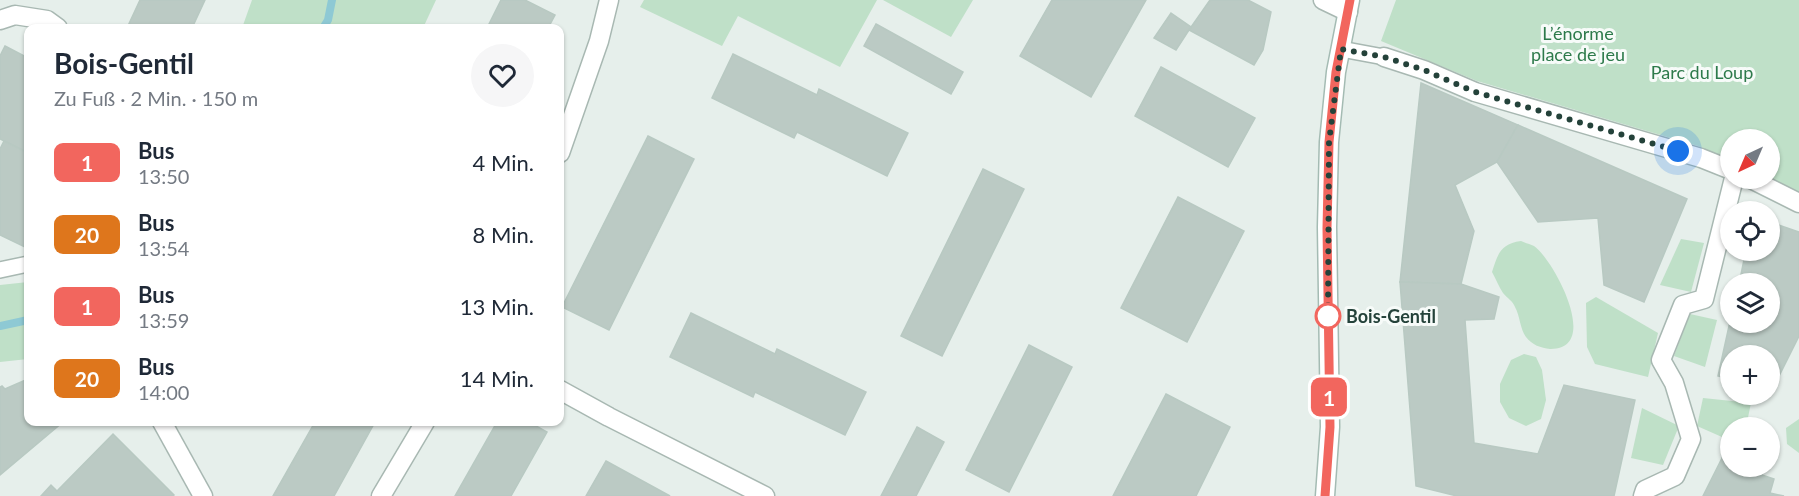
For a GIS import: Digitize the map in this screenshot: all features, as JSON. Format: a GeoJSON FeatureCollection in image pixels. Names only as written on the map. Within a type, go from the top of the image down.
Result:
{"type":"FeatureCollection","features":[{"type":"Feature","properties":{"kind":"street"},"geometry":{"type":"LineString","coordinates":[[564,141],[599,40],[609,0]]}},
{"type":"Feature","properties":{"kind":"street"},"geometry":{"type":"LineString","coordinates":[[1323,0],[1349,6],[1329,142],[1327,228],[1330,427],[1325,496]]}},
{"type":"Feature","properties":{"kind":"street"},"geometry":{"type":"LineString","coordinates":[[0,20],[15,15],[47,20],[52,24]]}},
{"type":"Feature","properties":{"kind":"street"},"geometry":{"type":"LineString","coordinates":[[1384,57],[1424,70],[1475,92],[1701,158],[1720,166]]}},
{"type":"Feature","properties":{"kind":"street"},"geometry":{"type":"LineString","coordinates":[[1643,496],[1645,490],[1675,476],[1691,439],[1674,384],[1661,360],[1683,304],[1704,299],[1731,189]]}},
{"type":"Feature","properties":{"kind":"street"},"geometry":{"type":"LineString","coordinates":[[1771,189],[1799,203]]}},
{"type":"Feature","properties":{"kind":"street"},"geometry":{"type":"LineString","coordinates":[[564,392],[765,496]]}},
{"type":"Feature","properties":{"kind":"street"},"geometry":{"type":"LineString","coordinates":[[164,426],[203,496]]}},
{"type":"Feature","properties":{"kind":"street"},"geometry":{"type":"LineString","coordinates":[[381,496],[423,426]]}},
{"type":"Feature","properties":{"kind":"lane"},"geometry":{"type":"LineString","coordinates":[[1341,49],[1384,57]]}},
{"type":"Feature","properties":{"kind":"lane"},"geometry":{"type":"LineString","coordinates":[[0,270],[24,265]]}},
{"type":"Feature","properties":{"kind":"green space"},"geometry":{"type":"Polygon","coordinates":[[[252,0],[436,0],[425,24],[243,24],[252,0]]]}},
{"type":"Feature","properties":{"kind":"green space"},"geometry":{"type":"Polygon","coordinates":[[[644,0],[877,0],[840,67],[738,16],[722,46],[640,7],[644,0]]]}},
{"type":"Feature","properties":{"kind":"green space"},"geometry":{"type":"Polygon","coordinates":[[[883,0],[973,0],[951,37],[883,0]]]}},
{"type":"Feature","properties":{"kind":"green space","name":"Parc du Loup"},"geometry":{"type":"Polygon","coordinates":[[[1396,0],[1799,0],[1799,195],[1780,184],[1780,129],[1720,129],[1720,155],[1698,146],[1477,81],[1381,41],[1396,0]]]}},
{"type":"Feature","properties":{"kind":"green space"},"geometry":{"type":"Polygon","coordinates":[[[1681,239],[1704,243],[1691,292],[1660,285],[1681,239]]]}},
{"type":"Feature","properties":{"kind":"green space"},"geometry":{"type":"Polygon","coordinates":[[[1521,241],[1534,246],[1543,254],[1562,285],[1573,321],[1572,335],[1565,345],[1547,349],[1528,340],[1522,330],[1514,305],[1503,293],[1492,272],[1504,247],[1521,241]]]}},
{"type":"Feature","properties":{"kind":"green space"},"geometry":{"type":"Polygon","coordinates":[[[24,282],[24,359],[0,362],[0,285],[24,282]]]}},
{"type":"Feature","properties":{"kind":"green space"},"geometry":{"type":"Polygon","coordinates":[[[1596,297],[1658,333],[1648,377],[1595,364],[1587,347],[1586,303],[1596,297]]]}},
{"type":"Feature","properties":{"kind":"green space"},"geometry":{"type":"Polygon","coordinates":[[[1690,314],[1717,320],[1705,367],[1674,356],[1690,314]]]}},
{"type":"Feature","properties":{"kind":"green space"},"geometry":{"type":"Polygon","coordinates":[[[1524,354],[1536,357],[1542,370],[1546,400],[1541,419],[1526,426],[1509,418],[1500,402],[1500,384],[1511,360],[1524,354]]]}},
{"type":"Feature","properties":{"kind":"green space"},"geometry":{"type":"Polygon","coordinates":[[[1703,398],[1720,400],[1720,405],[1751,405],[1748,417],[1720,417],[1720,436],[1697,426],[1703,398]]]}},
{"type":"Feature","properties":{"kind":"green space"},"geometry":{"type":"Polygon","coordinates":[[[1642,408],[1679,426],[1663,465],[1631,458],[1642,408]]]}},
{"type":"Feature","properties":{"kind":"green space"},"geometry":{"type":"Polygon","coordinates":[[[1799,419],[1799,453],[1787,444],[1786,428],[1799,419]]]}},
{"type":"Feature","properties":{"kind":"building"},"geometry":{"type":"Polygon","coordinates":[[[140,0],[205,0],[194,24],[129,24],[140,0]]]}},
{"type":"Feature","properties":{"kind":"building"},"geometry":{"type":"Polygon","coordinates":[[[501,0],[525,0],[555,15],[550,24],[489,24],[501,0]]]}},
{"type":"Feature","properties":{"kind":"building"},"geometry":{"type":"Polygon","coordinates":[[[1052,0],[1146,0],[1091,97],[1020,56],[1052,0]]]}},
{"type":"Feature","properties":{"kind":"building"},"geometry":{"type":"Polygon","coordinates":[[[1210,0],[1248,0],[1271,12],[1263,50],[1254,65],[1189,30],[1210,0]]]}},
{"type":"Feature","properties":{"kind":"building"},"geometry":{"type":"Polygon","coordinates":[[[1171,13],[1191,27],[1176,50],[1154,38],[1171,13]]]}},
{"type":"Feature","properties":{"kind":"building"},"geometry":{"type":"Polygon","coordinates":[[[876,24],[963,72],[951,94],[864,46],[876,24]]]}},
{"type":"Feature","properties":{"kind":"building"},"geometry":{"type":"Polygon","coordinates":[[[5,46],[24,56],[24,151],[0,139],[0,56],[5,46]]]}},
{"type":"Feature","properties":{"kind":"building"},"geometry":{"type":"Polygon","coordinates":[[[733,54],[817,95],[819,89],[908,133],[887,176],[797,132],[794,138],[712,98],[733,54]]]}},
{"type":"Feature","properties":{"kind":"building"},"geometry":{"type":"Polygon","coordinates":[[[1161,67],[1255,118],[1228,167],[1135,116],[1161,67]]]}},
{"type":"Feature","properties":{"kind":"building"},"geometry":{"type":"Polygon","coordinates":[[[1421,83],[1518,125],[1497,162],[1455,185],[1474,231],[1461,284],[1400,282],[1421,83]]]}},
{"type":"Feature","properties":{"kind":"building"},"geometry":{"type":"Polygon","coordinates":[[[1518,125],[1687,199],[1644,302],[1604,285],[1598,218],[1538,222],[1497,162],[1518,125]]]}},
{"type":"Feature","properties":{"kind":"building"},"geometry":{"type":"Polygon","coordinates":[[[648,136],[694,159],[609,330],[564,308],[564,303],[648,136]]]}},
{"type":"Feature","properties":{"kind":"building"},"geometry":{"type":"Polygon","coordinates":[[[4,141],[24,151],[24,247],[0,235],[0,149],[4,141]]]}},
{"type":"Feature","properties":{"kind":"building"},"geometry":{"type":"Polygon","coordinates":[[[983,169],[1024,189],[942,356],[901,336],[983,169]]]}},
{"type":"Feature","properties":{"kind":"building"},"geometry":{"type":"Polygon","coordinates":[[[1178,197],[1244,231],[1187,342],[1121,308],[1178,197]]]}},
{"type":"Feature","properties":{"kind":"building"},"geometry":{"type":"Polygon","coordinates":[[[1780,225],[1799,232],[1799,336],[1780,374],[1780,345],[1725,345],[1727,333],[1780,333],[1780,273],[1741,273],[1744,261],[1780,261],[1780,225]]]}},
{"type":"Feature","properties":{"kind":"building"},"geometry":{"type":"Polygon","coordinates":[[[1400,282],[1461,284],[1499,297],[1494,319],[1465,320],[1474,443],[1538,454],[1564,385],[1635,400],[1614,496],[1457,496],[1416,486],[1400,282]]]}},
{"type":"Feature","properties":{"kind":"building"},"geometry":{"type":"Polygon","coordinates":[[[691,313],[775,354],[777,349],[866,392],[845,435],[755,392],[753,397],[670,357],[691,313]]]}},
{"type":"Feature","properties":{"kind":"building"},"geometry":{"type":"Polygon","coordinates":[[[1029,345],[1072,367],[1009,492],[966,470],[1029,345]]]}},
{"type":"Feature","properties":{"kind":"building"},"geometry":{"type":"Polygon","coordinates":[[[24,381],[24,426],[58,426],[0,475],[0,387],[5,389],[24,381]]]}},
{"type":"Feature","properties":{"kind":"building"},"geometry":{"type":"Polygon","coordinates":[[[1166,394],[1230,427],[1196,496],[1113,496],[1166,394]]]}},
{"type":"Feature","properties":{"kind":"building"},"geometry":{"type":"Polygon","coordinates":[[[313,426],[373,426],[334,496],[273,496],[313,426]]]}},
{"type":"Feature","properties":{"kind":"building"},"geometry":{"type":"Polygon","coordinates":[[[495,426],[536,426],[547,432],[511,496],[455,496],[495,426]]]}},
{"type":"Feature","properties":{"kind":"building"},"geometry":{"type":"Polygon","coordinates":[[[917,427],[944,442],[916,496],[881,496],[917,427]]]}},
{"type":"Feature","properties":{"kind":"building"},"geometry":{"type":"Polygon","coordinates":[[[113,434],[173,496],[41,496],[51,485],[57,491],[113,434]]]}},
{"type":"Feature","properties":{"kind":"building"},"geometry":{"type":"Polygon","coordinates":[[[606,461],[670,496],[586,496],[606,461]]]}},
{"type":"Feature","properties":{"kind":"building"},"geometry":{"type":"Polygon","coordinates":[[[1720,462],[1720,477],[1768,477],[1774,479],[1770,493],[1784,496],[1703,496],[1720,462]]]}},
{"type":"Feature","properties":{"kind":"waterway"},"geometry":{"type":"LineString","coordinates":[[326,24],[332,0]]}},
{"type":"Feature","properties":{"kind":"waterway"},"geometry":{"type":"LineString","coordinates":[[0,326],[24,321]]}},
{"type":"Feature","properties":{"kind":"bus line","name":"1"},"geometry":{"type":"LineString","coordinates":[[1325,496],[1330,427],[1327,228],[1329,142],[1336,72],[1350,0]]}},
{"type":"Feature","properties":{"kind":"place","name":"Bois-Gentil"},"geometry":{"type":"Point","coordinates":[1328,316]}},
{"type":"Feature","properties":{"kind":"route"},"geometry":{"type":"LineString","coordinates":[[1328,316],[1329,142],[1336,72],[1341,49],[1384,57],[1424,70],[1475,92],[1678,151]]}},
{"type":"Feature","properties":{"kind":"park label","name":"L’énorme place de jeu"},"geometry":{"type":"Point","coordinates":[1578,43]}}]}
